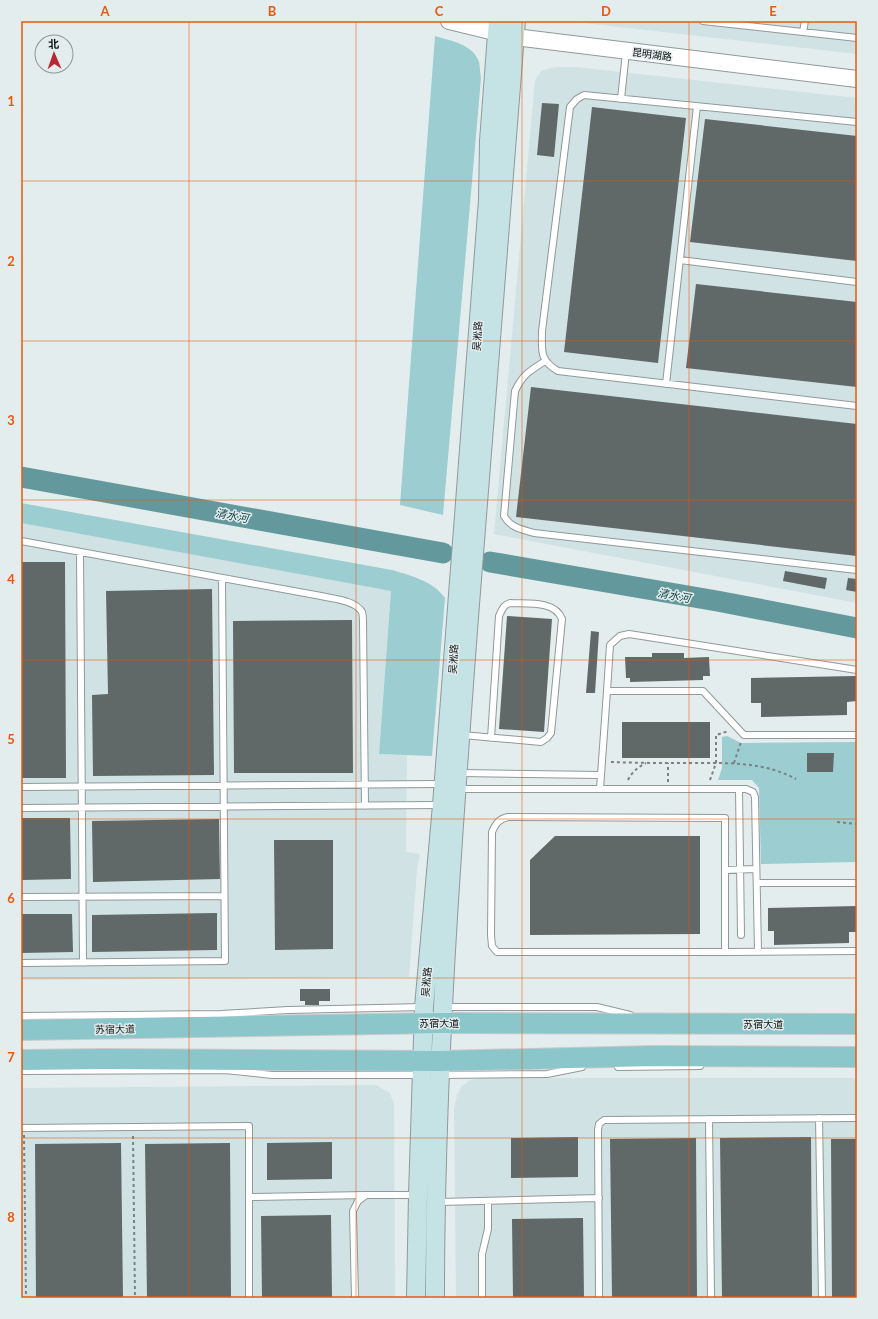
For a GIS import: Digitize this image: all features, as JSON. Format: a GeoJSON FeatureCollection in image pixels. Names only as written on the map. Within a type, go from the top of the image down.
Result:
{"type":"FeatureCollection","features":[{"type":"Feature","properties":{"kind":"main road","name":"吴淞路"},"geometry":{"type":"LineString","coordinates":[[435,1298],[428,1196],[433,1012],[450,788],[488,200],[489,141],[498,26]]}},
{"type":"Feature","properties":{"kind":"main road","name":"吴淞路"},"geometry":{"type":"LineString","coordinates":[[450,788],[460,735],[516,29]]}},
{"type":"Feature","properties":{"kind":"main road","name":"苏宿大道"},"geometry":{"type":"LineString","coordinates":[[21,1030],[433,1012],[857,1024]]}},
{"type":"Feature","properties":{"kind":"main road"},"geometry":{"type":"LineString","coordinates":[[21,1060],[120,1059],[431,1070],[653,1056],[857,1057]]}},
{"type":"Feature","properties":{"kind":"main road","name":"吴淞路"},"geometry":{"type":"LineString","coordinates":[[416,1298],[428,1196]]}},
{"type":"Feature","properties":{"kind":"street","name":"昆明湖路"},"geometry":{"type":"LineString","coordinates":[[449,21],[498,26],[626,50],[857,79]]}},
{"type":"Feature","properties":{"kind":"lane"},"geometry":{"type":"LineString","coordinates":[[703,21],[857,38]]}},
{"type":"Feature","properties":{"kind":"lane"},"geometry":{"type":"LineString","coordinates":[[804,32],[805,21]]}},
{"type":"Feature","properties":{"kind":"lane"},"geometry":{"type":"LineString","coordinates":[[621,99],[626,50]]}},
{"type":"Feature","properties":{"kind":"lane"},"geometry":{"type":"LineString","coordinates":[[857,122],[584,95],[577,99],[570,107],[542,331],[543,355],[545,361],[547,365],[558,371],[857,406]]}},
{"type":"Feature","properties":{"kind":"lane"},"geometry":{"type":"LineString","coordinates":[[666,384],[697,106]]}},
{"type":"Feature","properties":{"kind":"lane"},"geometry":{"type":"LineString","coordinates":[[680,260],[857,282]]}},
{"type":"Feature","properties":{"kind":"lane"},"geometry":{"type":"LineString","coordinates":[[545,361],[527,373],[520,380],[515,391],[504,516],[508,523],[517,528],[534,533],[857,570]]}},
{"type":"Feature","properties":{"kind":"lane"},"geometry":{"type":"LineString","coordinates":[[21,541],[321,596],[350,603],[358,607],[362,613],[363,621],[365,806]]}},
{"type":"Feature","properties":{"kind":"lane"},"geometry":{"type":"LineString","coordinates":[[80,552],[83,963]]}},
{"type":"Feature","properties":{"kind":"lane"},"geometry":{"type":"LineString","coordinates":[[21,963],[225,961],[222,578]]}},
{"type":"Feature","properties":{"kind":"lane"},"geometry":{"type":"LineString","coordinates":[[460,735],[491,738],[542,742],[552,733],[562,619],[556,609],[548,606],[510,603],[505,605],[502,610],[499,616],[491,738]]}},
{"type":"Feature","properties":{"kind":"lane"},"geometry":{"type":"LineString","coordinates":[[600,789],[610,645],[620,636],[629,634],[857,670]]}},
{"type":"Feature","properties":{"kind":"lane"},"geometry":{"type":"LineString","coordinates":[[607,691],[703,692],[744,735],[857,735]]}},
{"type":"Feature","properties":{"kind":"lane"},"geometry":{"type":"LineString","coordinates":[[21,808],[365,806],[450,788],[600,775]]}},
{"type":"Feature","properties":{"kind":"lane"},"geometry":{"type":"LineString","coordinates":[[21,787],[365,785],[450,788],[746,789],[753,792],[755,797],[758,952]]}},
{"type":"Feature","properties":{"kind":"lane"},"geometry":{"type":"LineString","coordinates":[[739,789],[741,935]]}},
{"type":"Feature","properties":{"kind":"lane"},"geometry":{"type":"LineString","coordinates":[[725,952],[725,818],[508,817],[501,818],[496,823],[492,832],[491,935],[492,946],[497,952],[725,952],[758,952],[857,951]]}},
{"type":"Feature","properties":{"kind":"lane"},"geometry":{"type":"LineString","coordinates":[[725,870],[756,869]]}},
{"type":"Feature","properties":{"kind":"lane"},"geometry":{"type":"LineString","coordinates":[[757,883],[857,883]]}},
{"type":"Feature","properties":{"kind":"lane"},"geometry":{"type":"LineString","coordinates":[[21,897],[224,896]]}},
{"type":"Feature","properties":{"kind":"lane"},"geometry":{"type":"LineString","coordinates":[[21,1016],[221,1014],[288,1010],[433,1012],[597,1007],[629,1015],[637,1015]]}},
{"type":"Feature","properties":{"kind":"lane"},"geometry":{"type":"LineString","coordinates":[[611,1067],[706,1066]]}},
{"type":"Feature","properties":{"kind":"lane"},"geometry":{"type":"LineString","coordinates":[[21,1071],[225,1070],[272,1075],[431,1070],[547,1074],[580,1067],[588,1067]]}},
{"type":"Feature","properties":{"kind":"lane"},"geometry":{"type":"LineString","coordinates":[[819,1118],[822,1298]]}},
{"type":"Feature","properties":{"kind":"lane"},"geometry":{"type":"LineString","coordinates":[[600,1298],[598,1130],[599,1124],[604,1120],[857,1118]]}},
{"type":"Feature","properties":{"kind":"lane"},"geometry":{"type":"LineString","coordinates":[[709,1119],[712,1298]]}},
{"type":"Feature","properties":{"kind":"lane"},"geometry":{"type":"LineString","coordinates":[[22,1128],[249,1126],[249,1298]]}},
{"type":"Feature","properties":{"kind":"lane"},"geometry":{"type":"LineString","coordinates":[[355,1298],[354,1211],[358,1201],[366,1195]]}},
{"type":"Feature","properties":{"kind":"lane"},"geometry":{"type":"LineString","coordinates":[[249,1197],[366,1195],[428,1196],[488,1202],[599,1198]]}},
{"type":"Feature","properties":{"kind":"lane"},"geometry":{"type":"LineString","coordinates":[[482,1298],[482,1254],[488,1229],[488,1202]]}},
{"type":"Feature","properties":{"kind":"path"},"geometry":{"type":"LineString","coordinates":[[708,789],[716,763],[716,735],[737,728]]}},
{"type":"Feature","properties":{"kind":"path"},"geometry":{"type":"LineString","coordinates":[[734,763],[744,735]]}},
{"type":"Feature","properties":{"kind":"path"},"geometry":{"type":"LineString","coordinates":[[602,762],[734,763],[762,766],[785,773],[796,779]]}},
{"type":"Feature","properties":{"kind":"path"},"geometry":{"type":"LineString","coordinates":[[625,789],[630,775],[638,766],[647,763]]}},
{"type":"Feature","properties":{"kind":"path"},"geometry":{"type":"LineString","coordinates":[[668,763],[668,789]]}},
{"type":"Feature","properties":{"kind":"path"},"geometry":{"type":"LineString","coordinates":[[837,822],[857,824]]}},
{"type":"Feature","properties":{"kind":"path"},"geometry":{"type":"LineString","coordinates":[[133,1127],[135,1298]]}},
{"type":"Feature","properties":{"kind":"path"},"geometry":{"type":"LineString","coordinates":[[22,1128],[26,1298]]}},
{"type":"Feature","properties":{"kind":"shaded area"},"geometry":{"type":"Polygon","coordinates":[[[567,21],[857,21],[857,54],[567,21]]]}},
{"type":"Feature","properties":{"kind":"shaded area"},"geometry":{"type":"Polygon","coordinates":[[[435,36],[461,44],[472,51],[479,62],[481,78],[443,515],[400,505],[435,36]]]}},
{"type":"Feature","properties":{"kind":"shaded area"},"geometry":{"type":"Polygon","coordinates":[[[555,67],[576,67],[857,98],[857,603],[494,534],[535,80],[541,71],[555,67]]]}},
{"type":"Feature","properties":{"kind":"shaded area"},"geometry":{"type":"Polygon","coordinates":[[[21,503],[392,570],[428,583],[445,598],[432,756],[379,754],[391,591],[21,523],[21,503]]]}},
{"type":"Feature","properties":{"kind":"shaded area"},"geometry":{"type":"Polygon","coordinates":[[[21,523],[391,591],[379,754],[407,755],[406,852],[420,854],[417,870],[409,977],[21,980],[21,523]]]}},
{"type":"Feature","properties":{"kind":"shaded area"},"geometry":{"type":"Polygon","coordinates":[[[727,736],[741,743],[857,742],[857,862],[761,864],[759,788],[752,780],[718,780],[722,768],[722,737],[727,736]]]}},
{"type":"Feature","properties":{"kind":"shaded area"},"geometry":{"type":"Polygon","coordinates":[[[484,1078],[857,1078],[857,1298],[456,1298],[454,1108],[457,1095],[461,1087],[470,1080],[484,1078]]]}},
{"type":"Feature","properties":{"kind":"shaded area"},"geometry":{"type":"Polygon","coordinates":[[[376,1085],[390,1093],[394,1104],[395,1298],[21,1298],[21,1088],[376,1085]]]}},
{"type":"Feature","properties":{"kind":"building"},"geometry":{"type":"Polygon","coordinates":[[[542,103],[559,104],[554,157],[537,155],[542,103]]]}},
{"type":"Feature","properties":{"kind":"building"},"geometry":{"type":"Polygon","coordinates":[[[592,107],[686,118],[658,363],[564,352],[592,107]]]}},
{"type":"Feature","properties":{"kind":"building"},"geometry":{"type":"Polygon","coordinates":[[[705,119],[857,136],[857,261],[690,242],[705,119]]]}},
{"type":"Feature","properties":{"kind":"building"},"geometry":{"type":"Polygon","coordinates":[[[696,284],[857,302],[857,387],[686,368],[696,284]]]}},
{"type":"Feature","properties":{"kind":"building"},"geometry":{"type":"Polygon","coordinates":[[[531,387],[857,424],[857,556],[516,517],[531,387]]]}},
{"type":"Feature","properties":{"kind":"building"},"geometry":{"type":"Polygon","coordinates":[[[21,562],[65,562],[66,778],[21,778],[21,562]]]}},
{"type":"Feature","properties":{"kind":"building"},"geometry":{"type":"Polygon","coordinates":[[[785,571],[827,578],[825,589],[783,581],[785,571]]]}},
{"type":"Feature","properties":{"kind":"building"},"geometry":{"type":"Polygon","coordinates":[[[848,578],[857,579],[857,592],[846,590],[848,578]]]}},
{"type":"Feature","properties":{"kind":"building"},"geometry":{"type":"Polygon","coordinates":[[[212,589],[214,775],[93,776],[92,695],[108,694],[106,591],[212,589]]]}},
{"type":"Feature","properties":{"kind":"building"},"geometry":{"type":"Polygon","coordinates":[[[507,616],[552,619],[544,732],[499,729],[507,616]]]}},
{"type":"Feature","properties":{"kind":"building"},"geometry":{"type":"Polygon","coordinates":[[[352,620],[353,773],[234,773],[233,621],[352,620]]]}},
{"type":"Feature","properties":{"kind":"building"},"geometry":{"type":"Polygon","coordinates":[[[591,631],[599,632],[595,693],[586,693],[591,631]]]}},
{"type":"Feature","properties":{"kind":"building"},"geometry":{"type":"Polygon","coordinates":[[[652,653],[684,653],[684,658],[709,657],[710,676],[703,676],[703,680],[630,682],[630,678],[626,678],[625,657],[652,657],[652,653]]]}},
{"type":"Feature","properties":{"kind":"building"},"geometry":{"type":"Polygon","coordinates":[[[856,676],[857,701],[847,702],[847,715],[761,717],[761,703],[751,703],[751,678],[856,676]]]}},
{"type":"Feature","properties":{"kind":"building"},"geometry":{"type":"Polygon","coordinates":[[[622,722],[710,722],[710,758],[622,758],[622,722]]]}},
{"type":"Feature","properties":{"kind":"building"},"geometry":{"type":"Polygon","coordinates":[[[807,753],[834,753],[833,772],[807,772],[807,753]]]}},
{"type":"Feature","properties":{"kind":"building"},"geometry":{"type":"Polygon","coordinates":[[[21,818],[70,818],[71,879],[21,880],[21,818]]]}},
{"type":"Feature","properties":{"kind":"building"},"geometry":{"type":"Polygon","coordinates":[[[219,819],[220,879],[93,882],[92,821],[219,819]]]}},
{"type":"Feature","properties":{"kind":"building"},"geometry":{"type":"Polygon","coordinates":[[[555,836],[700,836],[700,934],[530,935],[530,860],[555,836]]]}},
{"type":"Feature","properties":{"kind":"building"},"geometry":{"type":"Polygon","coordinates":[[[274,840],[333,840],[333,949],[275,950],[274,840]]]}},
{"type":"Feature","properties":{"kind":"building"},"geometry":{"type":"Polygon","coordinates":[[[857,906],[857,932],[849,932],[849,943],[774,945],[774,931],[768,931],[768,908],[857,906]]]}},
{"type":"Feature","properties":{"kind":"building"},"geometry":{"type":"Polygon","coordinates":[[[217,913],[217,950],[92,952],[92,915],[217,913]]]}},
{"type":"Feature","properties":{"kind":"building"},"geometry":{"type":"Polygon","coordinates":[[[21,914],[72,914],[73,952],[21,953],[21,914]]]}},
{"type":"Feature","properties":{"kind":"building"},"geometry":{"type":"Polygon","coordinates":[[[300,989],[330,989],[330,1001],[319,1001],[319,1005],[305,1005],[305,1001],[300,1001],[300,989]]]}},
{"type":"Feature","properties":{"kind":"building"},"geometry":{"type":"Polygon","coordinates":[[[578,1137],[578,1177],[511,1178],[511,1138],[578,1137]]]}},
{"type":"Feature","properties":{"kind":"building"},"geometry":{"type":"Polygon","coordinates":[[[811,1137],[812,1298],[722,1298],[720,1138],[811,1137]]]}},
{"type":"Feature","properties":{"kind":"building"},"geometry":{"type":"Polygon","coordinates":[[[696,1138],[697,1298],[612,1298],[610,1139],[696,1138]]]}},
{"type":"Feature","properties":{"kind":"building"},"geometry":{"type":"Polygon","coordinates":[[[831,1139],[857,1139],[857,1298],[832,1298],[831,1139]]]}},
{"type":"Feature","properties":{"kind":"building"},"geometry":{"type":"Polygon","coordinates":[[[332,1142],[332,1179],[267,1180],[267,1143],[332,1142]]]}},
{"type":"Feature","properties":{"kind":"building"},"geometry":{"type":"Polygon","coordinates":[[[121,1143],[123,1298],[36,1298],[35,1144],[121,1143]]]}},
{"type":"Feature","properties":{"kind":"building"},"geometry":{"type":"Polygon","coordinates":[[[230,1143],[231,1298],[147,1298],[145,1144],[230,1143]]]}},
{"type":"Feature","properties":{"kind":"building"},"geometry":{"type":"Polygon","coordinates":[[[331,1215],[332,1298],[262,1298],[261,1216],[331,1215]]]}},
{"type":"Feature","properties":{"kind":"building"},"geometry":{"type":"Polygon","coordinates":[[[583,1218],[584,1298],[513,1298],[512,1219],[583,1218]]]}},
{"type":"Feature","properties":{"kind":"waterway","name":"清水河"},"geometry":{"type":"LineString","coordinates":[[21,477],[443,553]]}},
{"type":"Feature","properties":{"kind":"waterway","name":"清水河"},"geometry":{"type":"LineString","coordinates":[[490,562],[717,601],[857,628]]}}]}
